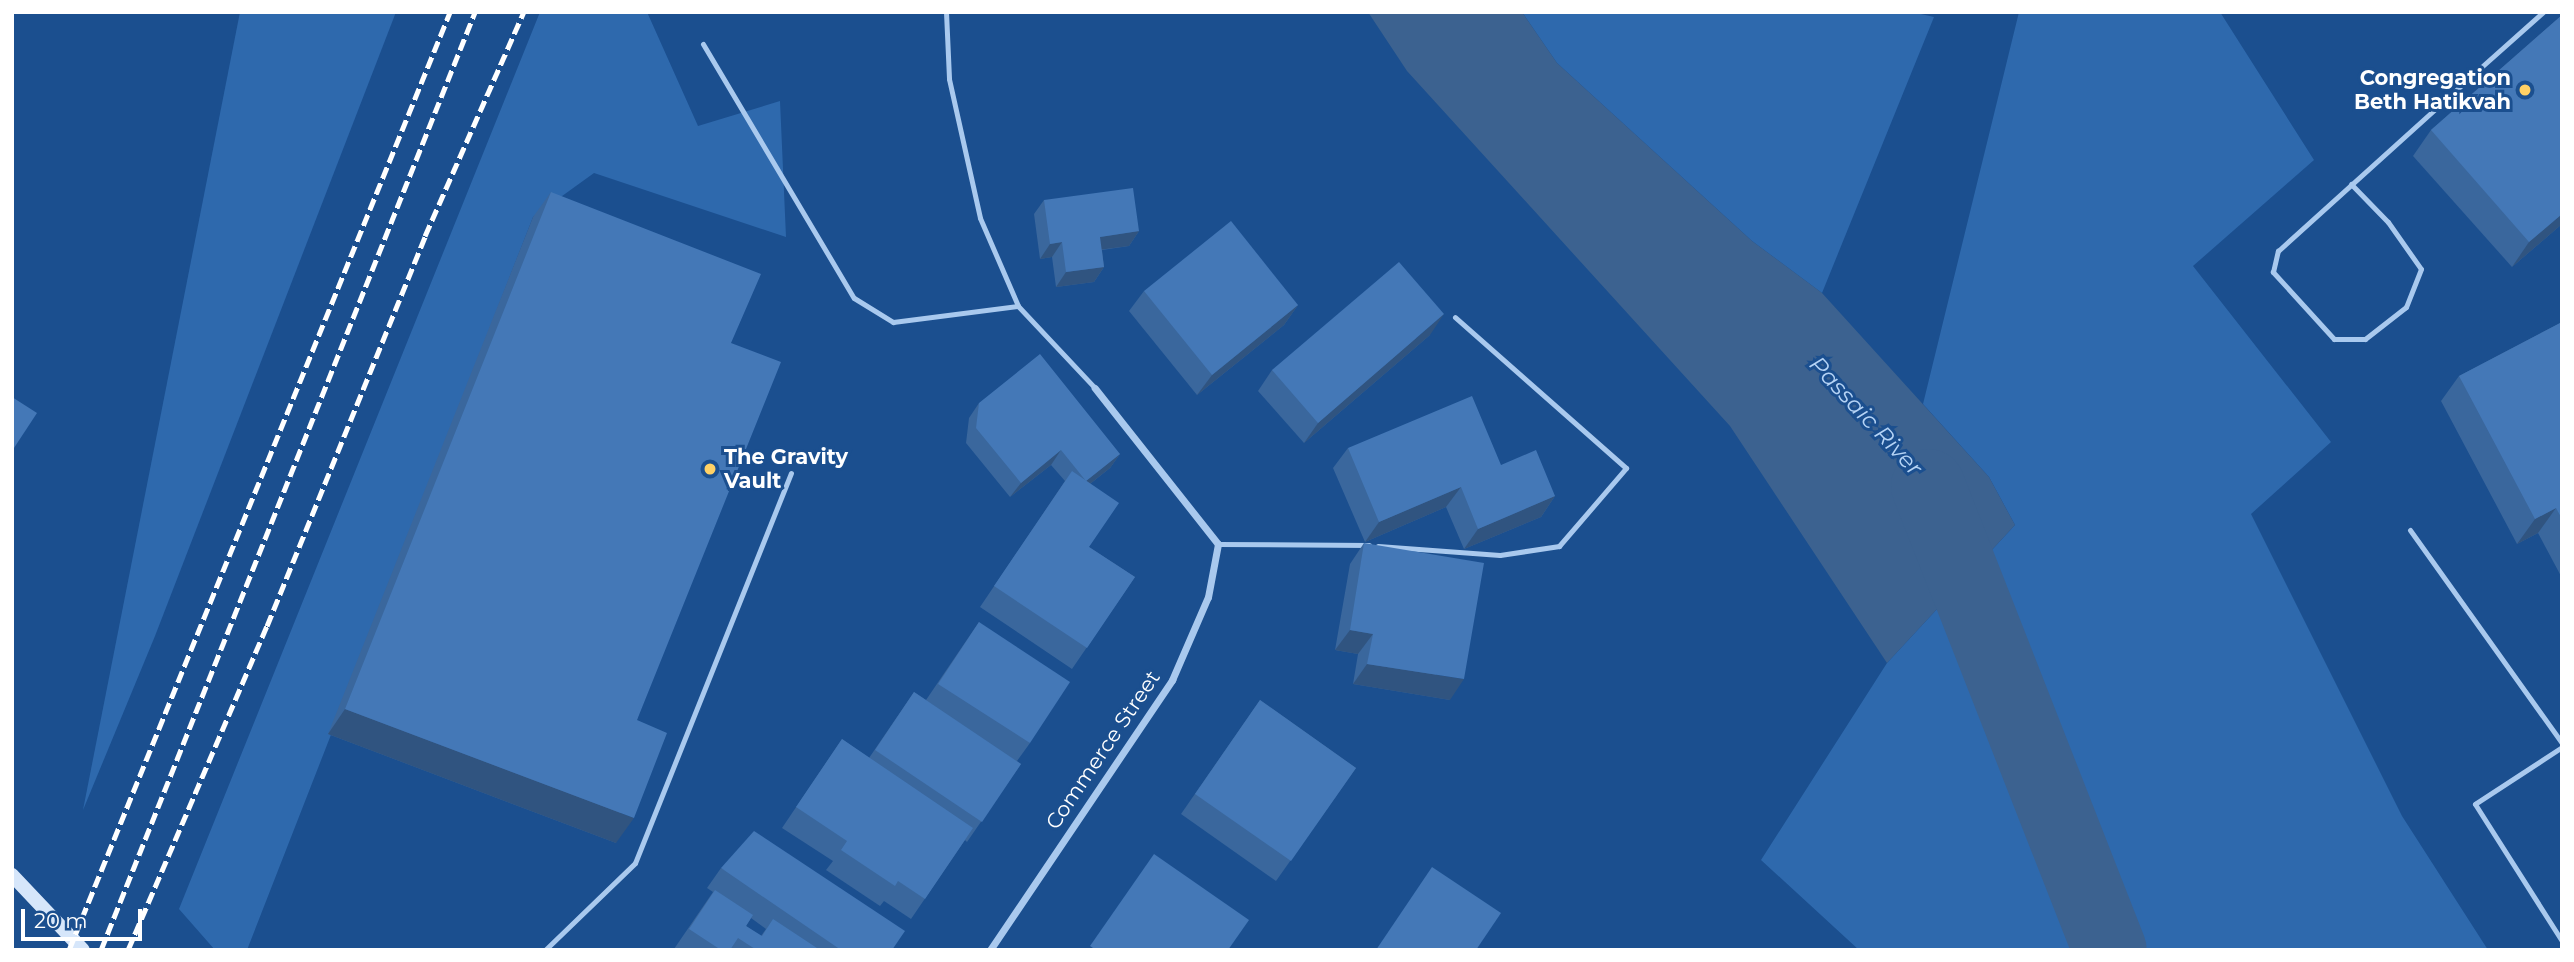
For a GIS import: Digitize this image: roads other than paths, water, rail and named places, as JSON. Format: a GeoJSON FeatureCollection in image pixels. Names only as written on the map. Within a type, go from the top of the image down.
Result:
{"type":"FeatureCollection","features":[{"type":"Feature","properties":{"kind":"main road"},"geometry":{"type":"LineString","coordinates":[[12,875],[83,950]]}},
{"type":"Feature","properties":{"kind":"street"},"geometry":{"type":"LineString","coordinates":[[1095,388],[1218,544]]}},
{"type":"Feature","properties":{"kind":"street","name":"Commerce Street"},"geometry":{"type":"LineString","coordinates":[[990,950],[1172,680],[1208,597],[1218,544]]}},
{"type":"Feature","properties":{"kind":"lane"},"geometry":{"type":"LineString","coordinates":[[946,12],[949,79],[980,218],[1018,306],[1095,388]]}},
{"type":"Feature","properties":{"kind":"lane"},"geometry":{"type":"LineString","coordinates":[[2351,184],[2388,222],[2421,269],[2406,307],[2365,340],[2333,340],[2273,272],[2278,250],[2351,184],[2543,12]]}},
{"type":"Feature","properties":{"kind":"lane"},"geometry":{"type":"LineString","coordinates":[[704,44],[854,298],[893,322],[1018,306]]}},
{"type":"Feature","properties":{"kind":"lane"},"geometry":{"type":"LineString","coordinates":[[1218,544],[1324,542],[1500,555],[1559,546],[1626,468],[1455,317]]}},
{"type":"Feature","properties":{"kind":"lane"},"geometry":{"type":"LineString","coordinates":[[545,950],[635,863],[791,474]]}},
{"type":"Feature","properties":{"kind":"lane"},"geometry":{"type":"LineString","coordinates":[[2410,530],[2562,745],[2475,804],[2562,941]]}},
{"type":"Feature","properties":{"kind":"water"},"geometry":{"type":"Polygon","coordinates":[[[1368,12],[1522,12],[1557,63],[1752,241],[1822,293],[1989,477],[2015,525],[1887,663],[1730,426],[1407,71],[1368,12]]]}},
{"type":"Feature","properties":{"kind":"waterway","name":"Passaic River"},"geometry":{"type":"LineString","coordinates":[[1928,486],[2110,950]]}},
{"type":"Feature","properties":{"kind":"railway"},"geometry":{"type":"LineString","coordinates":[[69,950],[450,12]]}},
{"type":"Feature","properties":{"kind":"railway"},"geometry":{"type":"LineString","coordinates":[[101,950],[475,12]]}},
{"type":"Feature","properties":{"kind":"railway"},"geometry":{"type":"LineString","coordinates":[[128,950],[267,626],[425,236],[524,12]]}},
{"type":"Feature","properties":{"kind":"place","name":"Congregation Beth Hatikvah"},"geometry":{"type":"Point","coordinates":[2525,90]}},
{"type":"Feature","properties":{"kind":"place","name":"The Gravity Vault"},"geometry":{"type":"Point","coordinates":[710,469]}}]}
